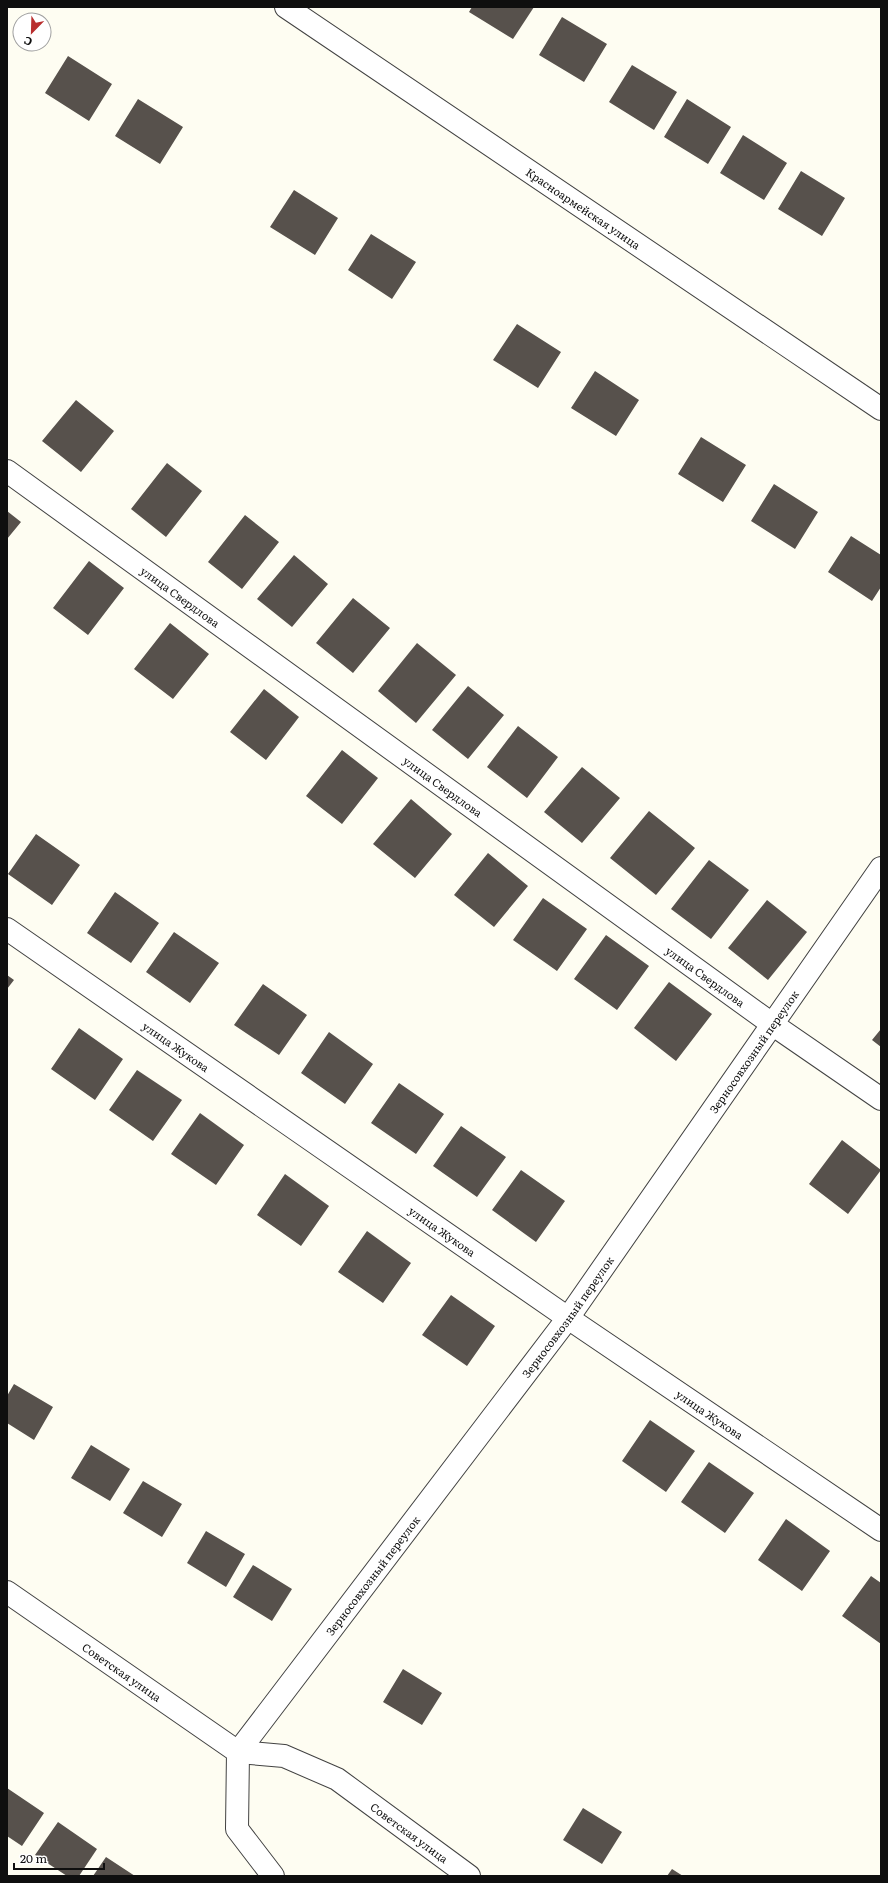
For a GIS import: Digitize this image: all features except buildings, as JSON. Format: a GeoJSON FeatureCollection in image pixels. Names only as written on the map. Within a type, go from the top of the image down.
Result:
{"type":"FeatureCollection","features":[{"type":"Feature","properties":{"kind":"street","name":"Красноармейская улица"},"geometry":{"type":"LineString","coordinates":[[286,7],[881,409]]}},
{"type":"Feature","properties":{"kind":"street","name":"улица Свердлова"},"geometry":{"type":"LineString","coordinates":[[7,471],[772,1024],[881,1099]]}},
{"type":"Feature","properties":{"kind":"street","name":"Зерносовхозный переулок"},"geometry":{"type":"LineString","coordinates":[[238,1752],[568,1318],[881,868]]}},
{"type":"Feature","properties":{"kind":"street","name":"улица Жукова"},"geometry":{"type":"LineString","coordinates":[[7,929],[568,1318],[881,1530]]}},
{"type":"Feature","properties":{"kind":"street","name":"Советская улица"},"geometry":{"type":"LineString","coordinates":[[7,1592],[238,1752],[284,1756],[338,1779],[469,1876]]}},
{"type":"Feature","properties":{"kind":"street"},"geometry":{"type":"LineString","coordinates":[[238,1752],[237,1829],[272,1876]]}}]}
